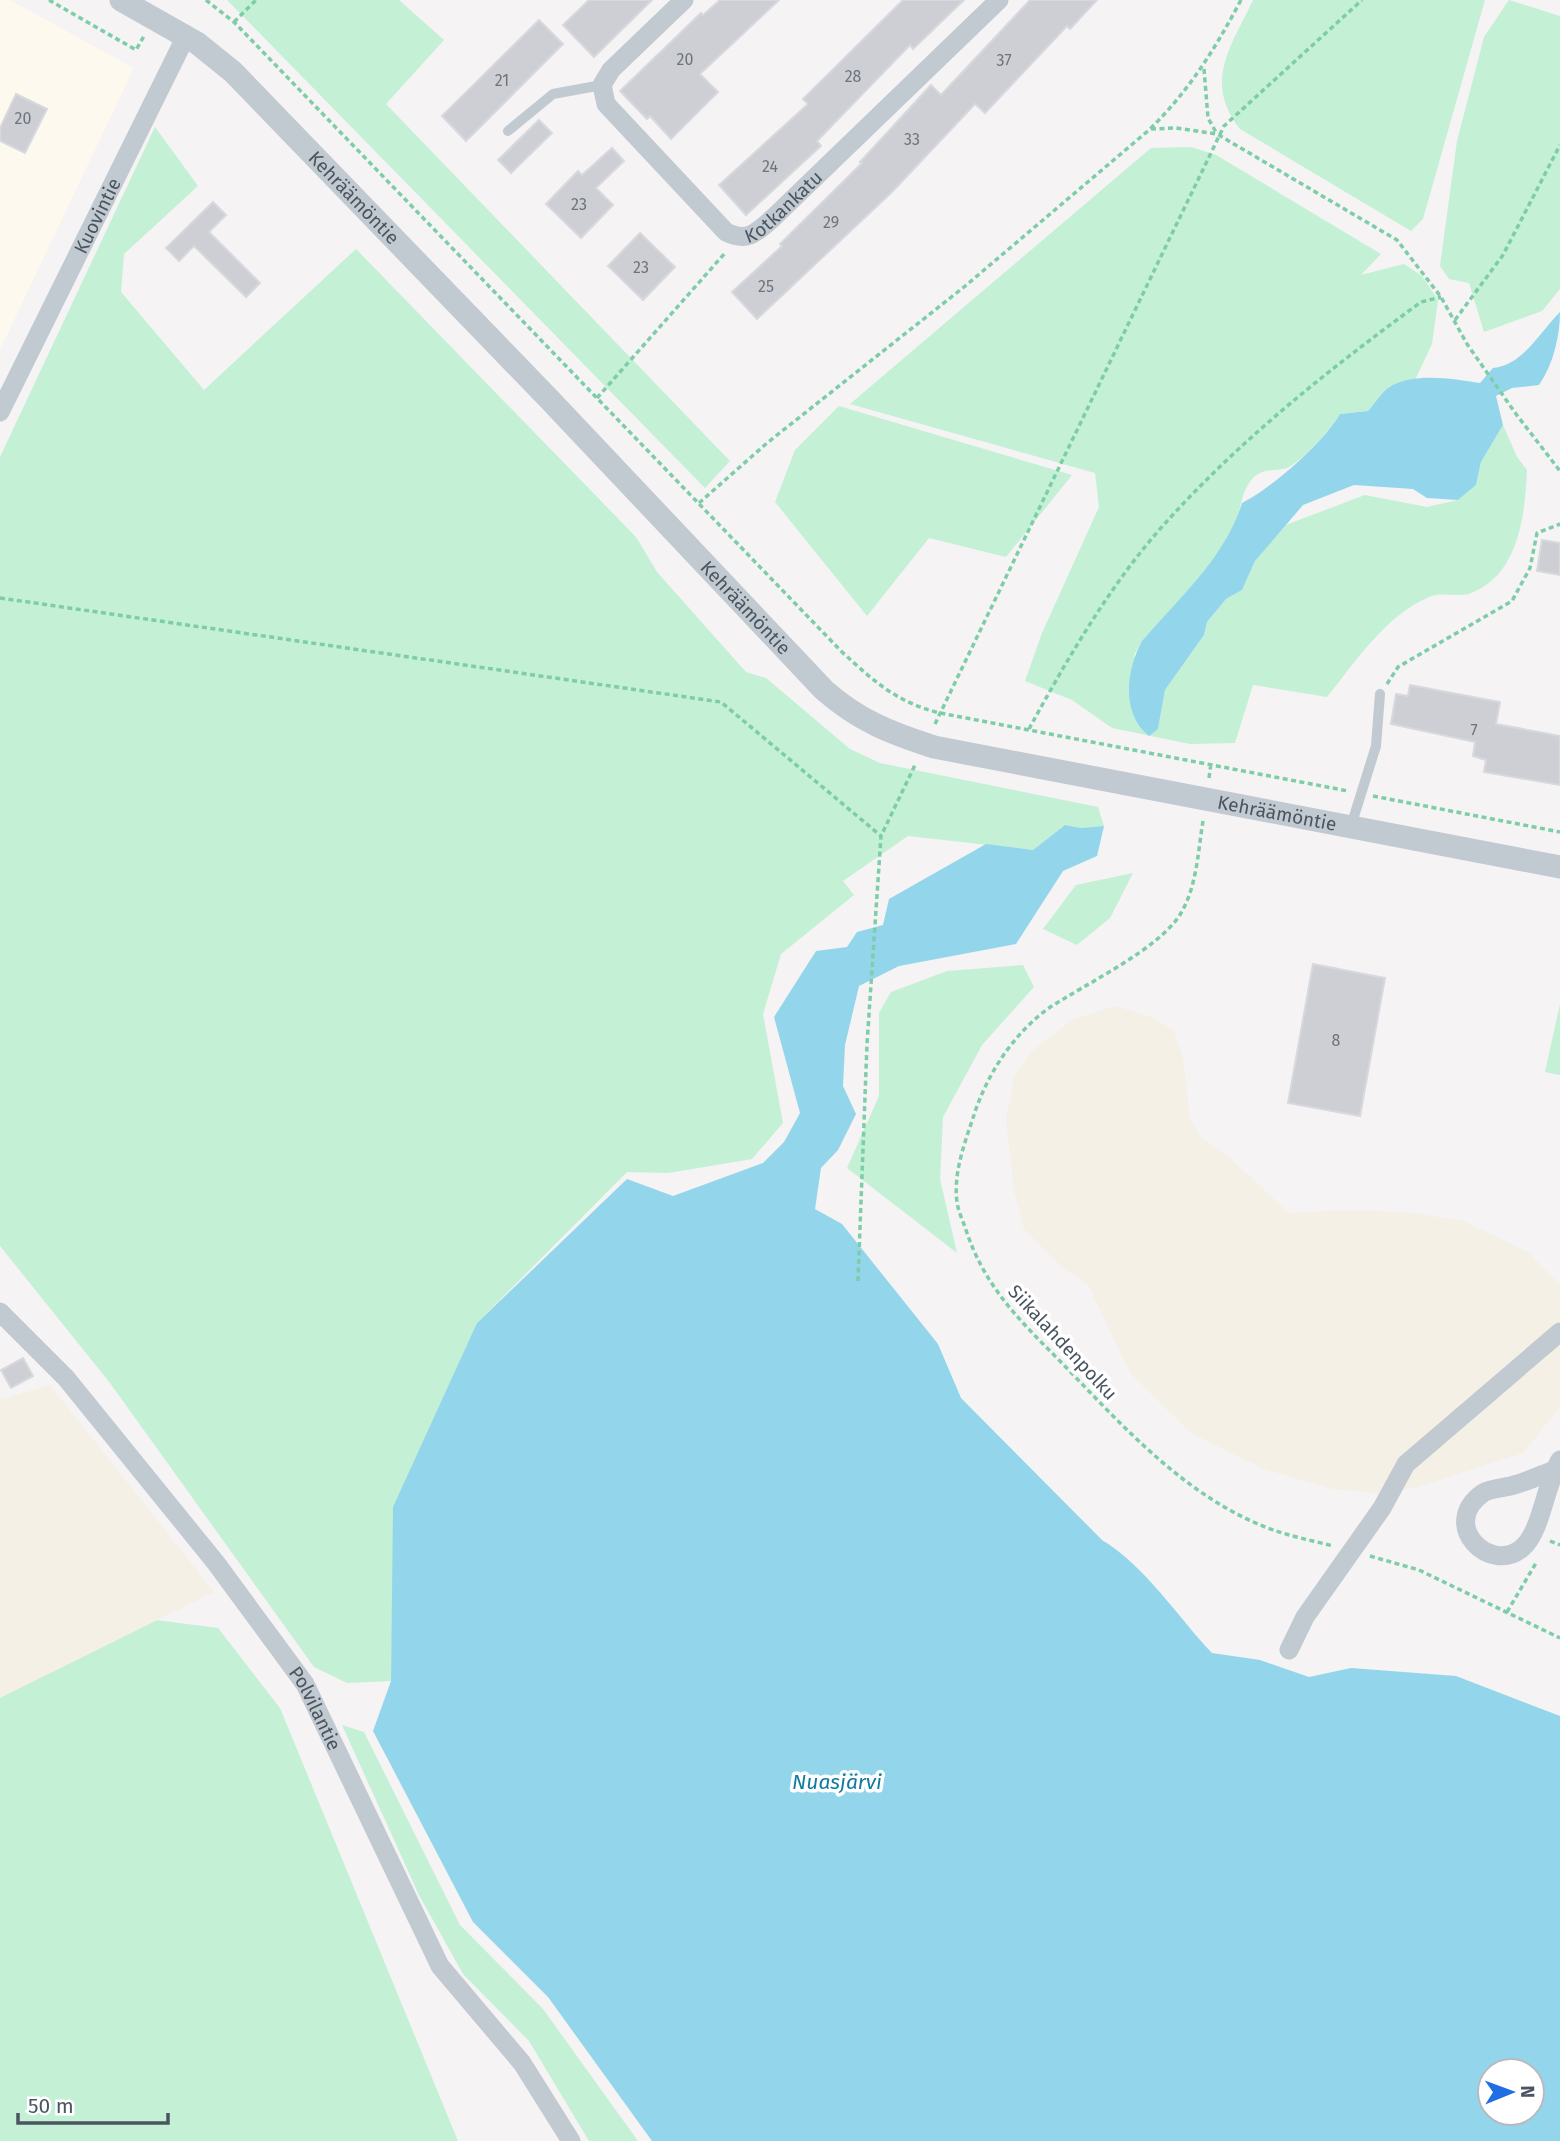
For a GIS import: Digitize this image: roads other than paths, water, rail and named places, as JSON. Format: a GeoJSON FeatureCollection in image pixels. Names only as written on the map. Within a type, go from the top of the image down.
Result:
{"type":"FeatureCollection","features":[{"type":"Feature","properties":{"kind":"street","name":"Kehräämöntie"},"geometry":{"type":"LineString","coordinates":[[121,0],[186,36],[233,72],[551,400],[824,690],[849,712],[884,730],[925,744],[1560,867]]}},
{"type":"Feature","properties":{"kind":"street"},"geometry":{"type":"LineString","coordinates":[[602,85],[611,70],[684,0]]}},
{"type":"Feature","properties":{"kind":"street","name":"Kotkankatu"},"geometry":{"type":"LineString","coordinates":[[602,85],[606,104],[616,118],[726,232],[739,238],[752,236],[999,0]]}},
{"type":"Feature","properties":{"kind":"street","name":"Kuovintie"},"geometry":{"type":"LineString","coordinates":[[3,400],[186,36]]}},
{"type":"Feature","properties":{"kind":"street","name":"Polvilantie"},"geometry":{"type":"LineString","coordinates":[[0,1312],[66,1378],[216,1563],[305,1684],[440,1966],[522,2063],[571,2141]]}},
{"type":"Feature","properties":{"kind":"street"},"geometry":{"type":"LineString","coordinates":[[1289,1650],[1305,1617],[1382,1508],[1406,1464],[1560,1332]]}},
{"type":"Feature","properties":{"kind":"street"},"geometry":{"type":"LineString","coordinates":[[1557,1465],[1532,1534],[1521,1549],[1504,1555],[1483,1551],[1468,1539],[1465,1521],[1472,1504],[1485,1492],[1514,1486],[1557,1465]]}},
{"type":"Feature","properties":{"kind":"lane"},"geometry":{"type":"LineString","coordinates":[[508,131],[553,94],[602,85]]}},
{"type":"Feature","properties":{"kind":"lane"},"geometry":{"type":"LineString","coordinates":[[1351,826],[1363,794],[1380,694]]}},
{"type":"Feature","properties":{"kind":"water"},"geometry":{"type":"Polygon","coordinates":[[[1560,312],[1555,350],[1539,385],[1512,388],[1496,396],[1503,425],[1481,462],[1476,485],[1458,500],[1427,498],[1413,489],[1354,485],[1303,505],[1255,561],[1242,590],[1226,599],[1207,622],[1204,635],[1165,690],[1158,729],[1149,736],[1140,727],[1130,704],[1132,665],[1142,641],[1213,559],[1242,503],[1296,464],[1322,438],[1340,414],[1368,411],[1388,388],[1412,379],[1435,378],[1480,383],[1493,368],[1504,366],[1522,355],[1560,312]]]}},
{"type":"Feature","properties":{"kind":"water","name":"Nuasjärvi"},"geometry":{"type":"Polygon","coordinates":[[[1065,825],[1081,828],[1104,826],[1097,856],[1063,871],[1016,944],[899,966],[859,986],[845,1045],[843,1086],[856,1114],[838,1150],[821,1168],[815,1209],[842,1224],[938,1344],[961,1398],[1102,1540],[1147,1578],[1212,1653],[1260,1660],[1309,1677],[1351,1668],[1456,1676],[1560,1716],[1560,2141],[652,2141],[548,1997],[473,1922],[373,1731],[391,1681],[393,1507],[477,1323],[627,1179],[673,1196],[763,1163],[784,1142],[800,1113],[774,1017],[816,951],[847,947],[857,932],[883,925],[889,899],[986,844],[1033,850],[1065,825]]]}}]}
